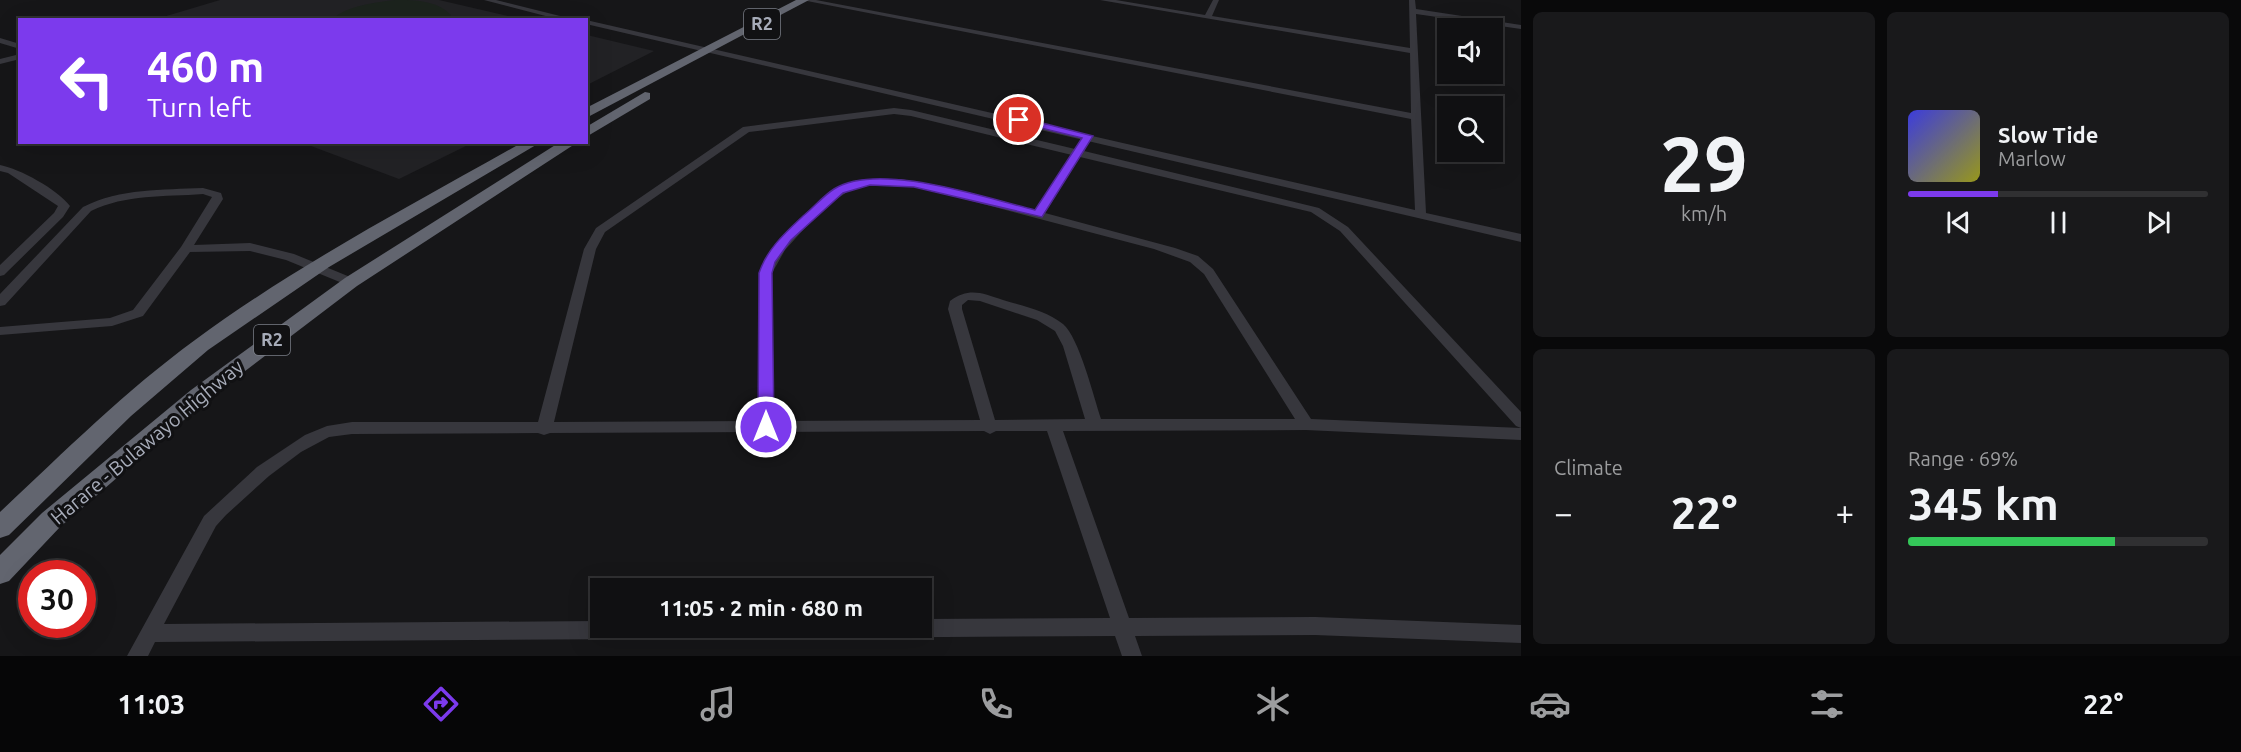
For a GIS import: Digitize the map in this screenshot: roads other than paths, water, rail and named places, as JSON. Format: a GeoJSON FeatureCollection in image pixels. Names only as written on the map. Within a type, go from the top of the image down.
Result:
{"type":"FeatureCollection","features":[{"type":"Feature","properties":{"kind":"highway","name":"R2"},"geometry":{"type":"LineString","coordinates":[[588,113],[805,0]]}},
{"type":"Feature","properties":{"kind":"highway","name":"R2"},"geometry":{"type":"LineString","coordinates":[[588,132],[714,49]]}},
{"type":"Feature","properties":{"kind":"highway","name":"Harare - Bulawayo Highway"},"geometry":{"type":"LineString","coordinates":[[0,528],[148,387],[202,344],[314,268],[531,144]]}},
{"type":"Feature","properties":{"kind":"highway","name":"Harare - Bulawayo Highway"},"geometry":{"type":"LineString","coordinates":[[0,573],[51,520],[199,395],[351,282],[568,144]]}},
{"type":"Feature","properties":{"kind":"street"},"geometry":{"type":"LineString","coordinates":[[487,0],[564,18]]}},
{"type":"Feature","properties":{"kind":"street"},"geometry":{"type":"LineString","coordinates":[[805,0],[1416,117]]}},
{"type":"Feature","properties":{"kind":"street"},"geometry":{"type":"LineString","coordinates":[[1103,0],[1412,51]]}},
{"type":"Feature","properties":{"kind":"street"},"geometry":{"type":"LineString","coordinates":[[1208,17],[1216,0]]}},
{"type":"Feature","properties":{"kind":"street"},"geometry":{"type":"LineString","coordinates":[[1412,0],[1412,51],[1421,215]]}},
{"type":"Feature","properties":{"kind":"street"},"geometry":{"type":"LineString","coordinates":[[1413,11],[1521,27]]}},
{"type":"Feature","properties":{"kind":"street"},"geometry":{"type":"LineString","coordinates":[[588,22],[714,49],[1521,238]]}},
{"type":"Feature","properties":{"kind":"street"},"geometry":{"type":"LineString","coordinates":[[0,40],[18,46]]}},
{"type":"Feature","properties":{"kind":"street"},"geometry":{"type":"LineString","coordinates":[[0,62],[18,57]]}},
{"type":"Feature","properties":{"kind":"street"},"geometry":{"type":"LineString","coordinates":[[544,429],[590,249],[600,230],[736,134],[757,126],[903,111],[1315,210],[1327,215],[1344,229],[1521,422]]}},
{"type":"Feature","properties":{"kind":"street"},"geometry":{"type":"LineString","coordinates":[[1038,214],[1088,136]]}},
{"type":"Feature","properties":{"kind":"street"},"geometry":{"type":"LineString","coordinates":[[0,168],[11,170],[59,200],[64,206],[58,215],[0,272]]}},
{"type":"Feature","properties":{"kind":"street"},"geometry":{"type":"LineString","coordinates":[[766,427],[766,273],[769,262],[787,237],[839,191],[857,183],[900,182],[1038,214],[1184,255],[1202,265],[1209,272],[1306,424]]}},
{"type":"Feature","properties":{"kind":"street"},"geometry":{"type":"LineString","coordinates":[[0,302],[87,209],[104,200],[203,191],[217,195],[218,199],[186,249],[138,313],[127,318],[0,332]]}},
{"type":"Feature","properties":{"kind":"street"},"geometry":{"type":"LineString","coordinates":[[186,249],[250,247],[290,257],[351,282]]}},
{"type":"Feature","properties":{"kind":"street"},"geometry":{"type":"LineString","coordinates":[[990,428],[955,309],[955,304],[965,296],[981,297],[1042,317],[1060,328],[1070,346],[1095,426]]}},
{"type":"Feature","properties":{"kind":"street"},"geometry":{"type":"LineString","coordinates":[[137,656],[210,521],[224,504],[302,444],[325,432],[352,428],[990,428],[1306,424],[1521,434]]}},
{"type":"Feature","properties":{"kind":"street"},"geometry":{"type":"LineString","coordinates":[[1054,427],[1132,656]]}},
{"type":"Feature","properties":{"kind":"street"},"geometry":{"type":"LineString","coordinates":[[149,633],[1315,626],[1521,634]]}}]}
